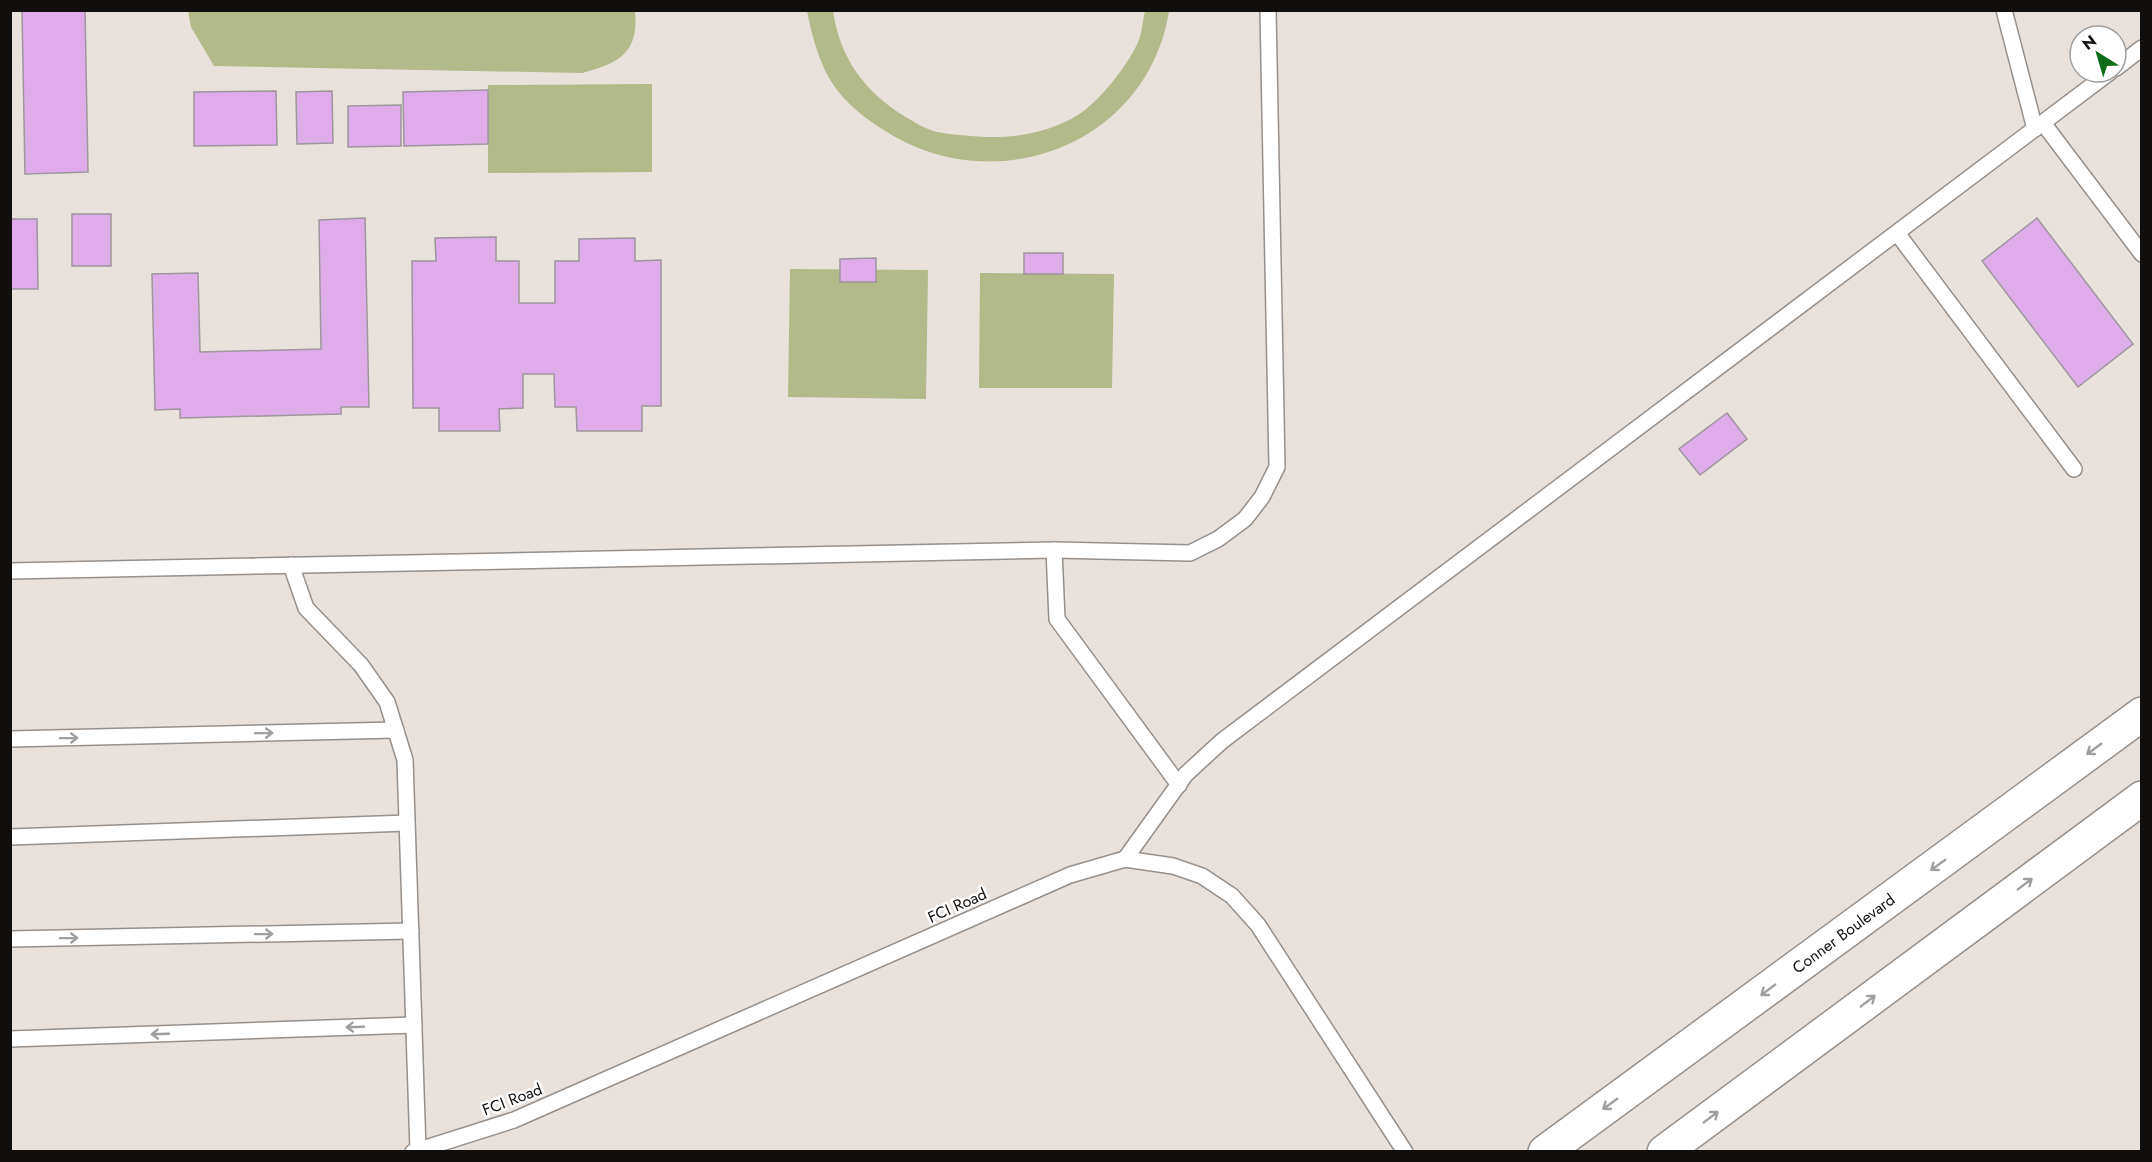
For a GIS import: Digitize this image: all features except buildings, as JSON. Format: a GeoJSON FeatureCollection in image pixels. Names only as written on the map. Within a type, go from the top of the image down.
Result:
{"type":"FeatureCollection","features":[{"type":"Feature","properties":{"kind":"main road","name":"Conner Boulevard"},"geometry":{"type":"LineString","coordinates":[[1545,1152],[2142,714]]}},
{"type":"Feature","properties":{"kind":"main road"},"geometry":{"type":"LineString","coordinates":[[1664,1152],[2142,798]]}},
{"type":"Feature","properties":{"kind":"lane"},"geometry":{"type":"LineString","coordinates":[[10,571],[1054,550],[1190,553],[1218,539],[1245,519],[1262,497],[1277,466],[1268,10]]}},
{"type":"Feature","properties":{"kind":"lane"},"geometry":{"type":"LineString","coordinates":[[2004,10],[2039,126],[2142,254]]}},
{"type":"Feature","properties":{"kind":"lane"},"geometry":{"type":"LineString","coordinates":[[2128,59],[2142,48]]}},
{"type":"Feature","properties":{"kind":"lane"},"geometry":{"type":"LineString","coordinates":[[1125,859],[1179,785],[1222,741],[2094,84]]}},
{"type":"Feature","properties":{"kind":"lane"},"geometry":{"type":"LineString","coordinates":[[1897,232],[2074,469]]}},
{"type":"Feature","properties":{"kind":"lane"},"geometry":{"type":"LineString","coordinates":[[1054,550],[1057,619],[1179,785]]}},
{"type":"Feature","properties":{"kind":"lane"},"geometry":{"type":"LineString","coordinates":[[291,565],[306,608],[361,665],[387,702],[405,760],[414,1025],[415,1151]]}},
{"type":"Feature","properties":{"kind":"lane"},"geometry":{"type":"LineString","coordinates":[[10,739],[396,730]]}},
{"type":"Feature","properties":{"kind":"lane"},"geometry":{"type":"LineString","coordinates":[[10,837],[407,823]]}},
{"type":"Feature","properties":{"kind":"lane","name":"FCI Road"},"geometry":{"type":"LineString","coordinates":[[415,1151],[514,1120],[1070,875],[1125,859],[1173,866],[1202,876],[1232,896],[1258,925],[1405,1152]]}},
{"type":"Feature","properties":{"kind":"lane"},"geometry":{"type":"LineString","coordinates":[[10,939],[411,931]]}},
{"type":"Feature","properties":{"kind":"lane"},"geometry":{"type":"LineString","coordinates":[[10,1039],[414,1025]]}},
{"type":"Feature","properties":{"kind":"green space"},"geometry":{"type":"Polygon","coordinates":[[[188,11],[635,11],[634,37],[624,54],[606,65],[582,73],[214,66],[191,27],[188,11]]]}},
{"type":"Feature","properties":{"kind":"green space"},"geometry":{"type":"Polygon","coordinates":[[[807,11],[833,11],[841,44],[856,72],[877,96],[904,116],[937,132],[998,137],[1045,130],[1078,115],[1105,91],[1130,57],[1140,37],[1145,11],[1169,11],[1155,57],[1132,96],[1100,126],[1061,147],[1019,159],[975,161],[930,152],[887,132],[854,109],[832,83],[822,63],[807,11]]]}},
{"type":"Feature","properties":{"kind":"green space"},"geometry":{"type":"Polygon","coordinates":[[[652,84],[652,172],[488,173],[488,85],[652,84]]]}},
{"type":"Feature","properties":{"kind":"green space"},"geometry":{"type":"Polygon","coordinates":[[[790,269],[928,270],[926,399],[788,397],[790,269]]]}},
{"type":"Feature","properties":{"kind":"green space"},"geometry":{"type":"Polygon","coordinates":[[[980,273],[1114,274],[1112,388],[979,388],[980,273]]]}}]}
